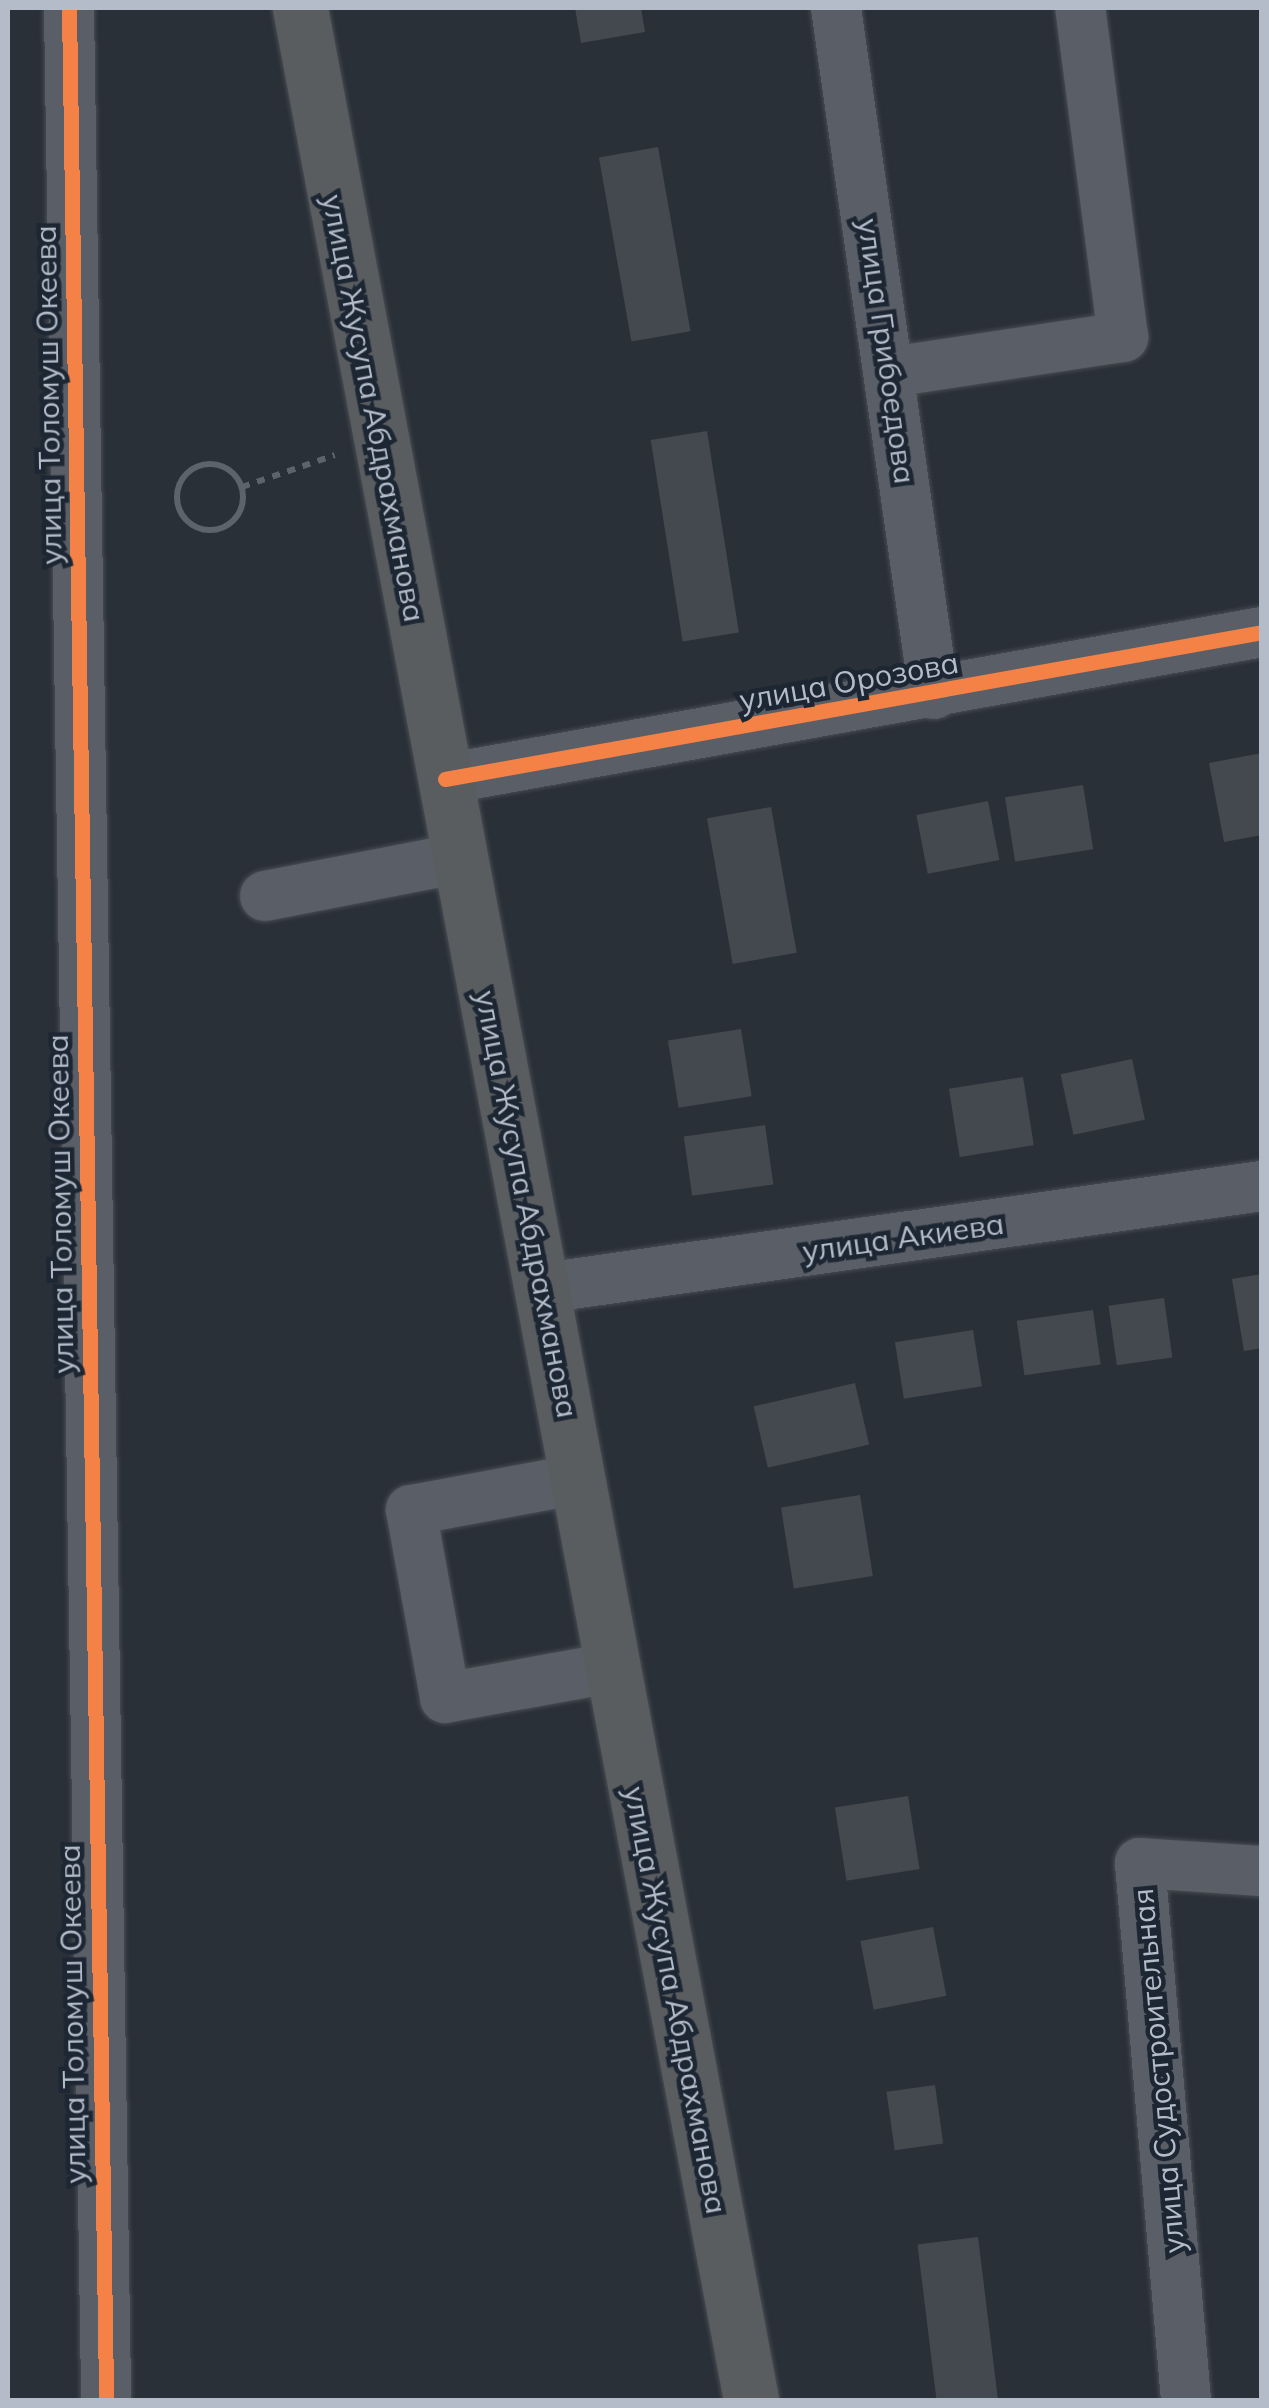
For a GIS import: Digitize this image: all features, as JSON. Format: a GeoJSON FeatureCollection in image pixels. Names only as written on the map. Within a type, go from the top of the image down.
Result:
{"type":"FeatureCollection","features":[{"type":"Feature","properties":{"kind":"highway","name":"улица Жусупа Абдрахманова"},"geometry":{"type":"LineString","coordinates":[[300,8],[751,2400]]}},
{"type":"Feature","properties":{"kind":"street","name":"улица Толомуш Океева"},"geometry":{"type":"LineString","coordinates":[[70,8],[106,2400]]}},
{"type":"Feature","properties":{"kind":"street","name":"улица Грибоедова"},"geometry":{"type":"LineString","coordinates":[[836,8],[934,694]]}},
{"type":"Feature","properties":{"kind":"street"},"geometry":{"type":"LineString","coordinates":[[891,372],[1124,337],[1080,8]]}},
{"type":"Feature","properties":{"kind":"street","name":"улица Орозова"},"geometry":{"type":"LineString","coordinates":[[445,779],[1262,632]]}},
{"type":"Feature","properties":{"kind":"street"},"geometry":{"type":"LineString","coordinates":[[265,896],[460,858]]}},
{"type":"Feature","properties":{"kind":"street","name":"улица Акиева"},"geometry":{"type":"LineString","coordinates":[[544,1288],[1262,1186]]}},
{"type":"Feature","properties":{"kind":"street"},"geometry":{"type":"LineString","coordinates":[[579,1479],[411,1510],[445,1698],[614,1668]]}},
{"type":"Feature","properties":{"kind":"street","name":"улица Судостроительная"},"geometry":{"type":"LineString","coordinates":[[1186,2400],[1140,1863],[1262,1871]]}},
{"type":"Feature","properties":{"kind":"path"},"geometry":{"type":"LineString","coordinates":[[242,487],[379,437]]}},
{"type":"Feature","properties":{"kind":"path"},"geometry":{"type":"LineString","coordinates":[[219,465],[242,487],[241,508],[217,530],[196,528],[176,502],[181,480],[197,466],[219,465]]}},
{"type":"Feature","properties":{"kind":"building"},"geometry":{"type":"Polygon","coordinates":[[[575,8],[641,8],[645,32],[581,43],[575,8]]]}},
{"type":"Feature","properties":{"kind":"building"},"geometry":{"type":"Polygon","coordinates":[[[658,147],[690,331],[631,342],[599,157],[658,147]]]}},
{"type":"Feature","properties":{"kind":"building"},"geometry":{"type":"Polygon","coordinates":[[[707,431],[739,632],[683,641],[651,440],[707,431]]]}},
{"type":"Feature","properties":{"kind":"building"},"geometry":{"type":"Polygon","coordinates":[[[1262,753],[1262,835],[1224,842],[1209,763],[1262,753]]]}},
{"type":"Feature","properties":{"kind":"building"},"geometry":{"type":"Polygon","coordinates":[[[1083,785],[1093,849],[1015,862],[1005,797],[1083,785]]]}},
{"type":"Feature","properties":{"kind":"building"},"geometry":{"type":"Polygon","coordinates":[[[988,801],[999,860],[928,874],[916,815],[988,801]]]}},
{"type":"Feature","properties":{"kind":"building"},"geometry":{"type":"Polygon","coordinates":[[[771,807],[797,953],[733,964],[707,818],[771,807]]]}},
{"type":"Feature","properties":{"kind":"building"},"geometry":{"type":"Polygon","coordinates":[[[741,1029],[752,1096],[679,1108],[668,1041],[741,1029]]]}},
{"type":"Feature","properties":{"kind":"building"},"geometry":{"type":"Polygon","coordinates":[[[1132,1059],[1145,1120],[1073,1135],[1061,1074],[1132,1059]]]}},
{"type":"Feature","properties":{"kind":"building"},"geometry":{"type":"Polygon","coordinates":[[[1023,1077],[1034,1145],[960,1157],[949,1089],[1023,1077]]]}},
{"type":"Feature","properties":{"kind":"building"},"geometry":{"type":"Polygon","coordinates":[[[765,1125],[773,1184],[692,1196],[684,1136],[765,1125]]]}},
{"type":"Feature","properties":{"kind":"building"},"geometry":{"type":"Polygon","coordinates":[[[1262,1274],[1262,1348],[1244,1351],[1232,1279],[1262,1274]]]}},
{"type":"Feature","properties":{"kind":"building"},"geometry":{"type":"Polygon","coordinates":[[[1164,1298],[1172,1357],[1117,1365],[1109,1306],[1164,1298]]]}},
{"type":"Feature","properties":{"kind":"building"},"geometry":{"type":"Polygon","coordinates":[[[1093,1310],[1101,1364],[1024,1375],[1017,1321],[1093,1310]]]}},
{"type":"Feature","properties":{"kind":"building"},"geometry":{"type":"Polygon","coordinates":[[[973,1330],[982,1386],[904,1399],[895,1342],[973,1330]]]}},
{"type":"Feature","properties":{"kind":"building"},"geometry":{"type":"Polygon","coordinates":[[[855,1383],[869,1444],[768,1468],[754,1406],[855,1383]]]}},
{"type":"Feature","properties":{"kind":"building"},"geometry":{"type":"Polygon","coordinates":[[[860,1495],[873,1576],[794,1589],[781,1508],[860,1495]]]}},
{"type":"Feature","properties":{"kind":"building"},"geometry":{"type":"Polygon","coordinates":[[[908,1796],[920,1869],[846,1881],[835,1808],[908,1796]]]}},
{"type":"Feature","properties":{"kind":"building"},"geometry":{"type":"Polygon","coordinates":[[[933,1927],[946,1996],[874,2010],[860,1941],[933,1927]]]}},
{"type":"Feature","properties":{"kind":"building"},"geometry":{"type":"Polygon","coordinates":[[[935,2085],[943,2143],[895,2150],[886,2092],[935,2085]]]}},
{"type":"Feature","properties":{"kind":"building"},"geometry":{"type":"Polygon","coordinates":[[[978,2237],[998,2400],[937,2400],[917,2244],[978,2237]]]}},
{"type":"Feature","properties":{"kind":"cycle path"},"geometry":{"type":"LineString","coordinates":[[69,8],[106,2400]]}},
{"type":"Feature","properties":{"kind":"cycle path"},"geometry":{"type":"LineString","coordinates":[[445,779],[1262,632]]}}]}
